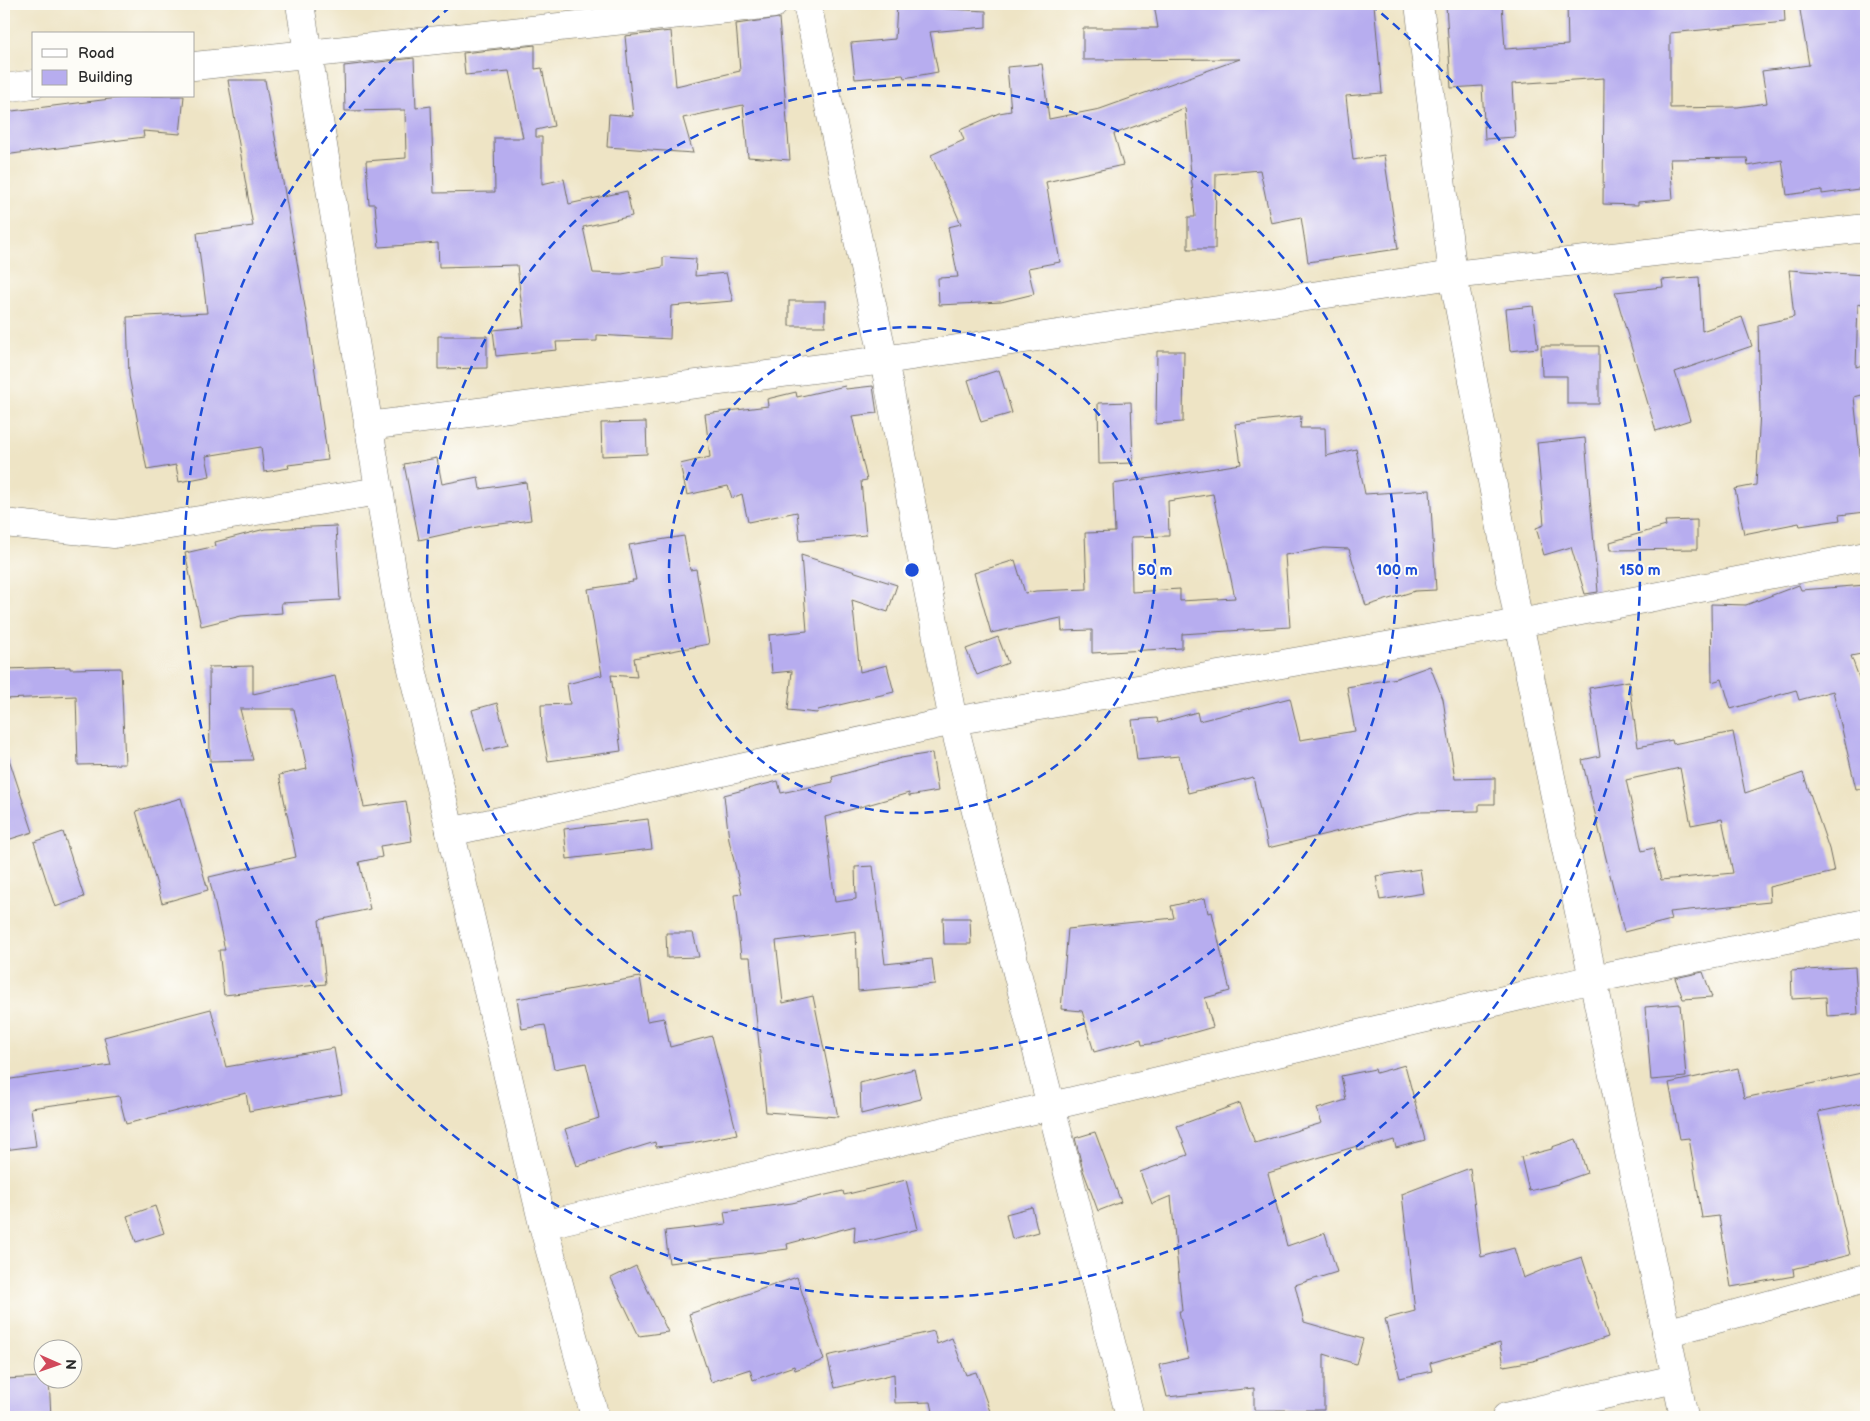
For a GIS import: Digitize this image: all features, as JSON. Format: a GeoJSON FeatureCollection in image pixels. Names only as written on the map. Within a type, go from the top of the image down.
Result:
{"type":"FeatureCollection","features":[{"type":"Feature","properties":{"kind":"street"},"geometry":{"type":"LineString","coordinates":[[300,4],[400,618],[543,1225],[595,1417]]}},
{"type":"Feature","properties":{"kind":"street"},"geometry":{"type":"LineString","coordinates":[[195,66],[308,52],[774,4]]}},
{"type":"Feature","properties":{"kind":"street"},"geometry":{"type":"LineString","coordinates":[[806,4],[884,360],[953,721],[1130,1417]]}},
{"type":"Feature","properties":{"kind":"street"},"geometry":{"type":"LineString","coordinates":[[1419,4],[1453,275],[1519,623],[1684,1417]]}},
{"type":"Feature","properties":{"kind":"street"},"geometry":{"type":"LineString","coordinates":[[4,88],[32,84]]}},
{"type":"Feature","properties":{"kind":"street"},"geometry":{"type":"LineString","coordinates":[[368,426],[884,360],[1453,275],[1866,228]]}},
{"type":"Feature","properties":{"kind":"street"},"geometry":{"type":"LineString","coordinates":[[4,523],[114,534],[379,490]]}},
{"type":"Feature","properties":{"kind":"street"},"geometry":{"type":"LineString","coordinates":[[450,832],[953,721],[1519,623],[1866,556]]}},
{"type":"Feature","properties":{"kind":"street"},"geometry":{"type":"LineString","coordinates":[[543,1225],[1592,979],[1866,923]]}},
{"type":"Feature","properties":{"kind":"street"},"geometry":{"type":"LineString","coordinates":[[1666,1333],[1866,1278]]}},
{"type":"Feature","properties":{"kind":"street"},"geometry":{"type":"LineString","coordinates":[[1506,1417],[1675,1379]]}},
{"type":"Feature","properties":{"kind":"building"},"geometry":{"type":"Polygon","coordinates":[[[1154,4],[1374,4],[1382,93],[1346,96],[1353,160],[1384,155],[1398,249],[1308,262],[1301,217],[1271,223],[1260,170],[1216,174],[1215,249],[1188,249],[1188,217],[1195,217],[1185,108],[1114,134],[1123,165],[1046,182],[1060,262],[1028,268],[1034,294],[1001,302],[939,305],[938,278],[958,277],[948,227],[961,224],[931,155],[964,140],[960,130],[999,113],[1011,111],[1007,67],[1042,64],[1049,119],[1100,109],[1240,59],[1083,60],[1083,28],[1158,28],[1154,4]]]}},
{"type":"Feature","properties":{"kind":"building"},"geometry":{"type":"Polygon","coordinates":[[[1446,4],[1502,4],[1505,49],[1568,45],[1567,4],[1784,4],[1785,22],[1670,33],[1670,108],[1738,107],[1767,103],[1762,71],[1809,65],[1799,4],[1866,4],[1866,188],[1822,194],[1822,190],[1787,195],[1782,160],[1748,166],[1747,158],[1670,159],[1673,199],[1638,202],[1638,205],[1603,204],[1604,78],[1512,84],[1515,137],[1485,139],[1482,86],[1451,88],[1446,4]]]}},
{"type":"Feature","properties":{"kind":"building"},"geometry":{"type":"Polygon","coordinates":[[[897,6],[986,11],[986,27],[930,32],[938,72],[904,78],[903,75],[855,79],[851,43],[895,39],[897,6]]]}},
{"type":"Feature","properties":{"kind":"building"},"geometry":{"type":"Polygon","coordinates":[[[779,18],[790,160],[748,157],[743,105],[683,118],[693,153],[607,147],[609,114],[633,116],[625,36],[671,31],[676,86],[740,71],[736,24],[779,18]]]}},
{"type":"Feature","properties":{"kind":"building"},"geometry":{"type":"Polygon","coordinates":[[[535,45],[535,69],[542,68],[554,126],[536,130],[536,137],[542,137],[542,184],[564,179],[569,204],[627,191],[632,216],[583,227],[593,273],[622,274],[663,267],[663,257],[696,259],[695,276],[726,273],[733,301],[671,306],[670,339],[597,335],[597,341],[556,342],[557,350],[496,356],[493,330],[524,327],[517,265],[439,267],[438,243],[379,247],[375,204],[369,204],[366,161],[406,158],[405,110],[345,111],[344,66],[414,58],[416,108],[431,106],[434,193],[495,192],[494,138],[523,138],[509,71],[465,75],[463,53],[535,45]]]}},
{"type":"Feature","properties":{"kind":"building"},"geometry":{"type":"Polygon","coordinates":[[[228,80],[265,80],[308,324],[328,460],[288,465],[289,468],[264,472],[261,447],[206,456],[210,476],[179,482],[176,465],[147,470],[129,376],[127,317],[207,313],[197,233],[253,226],[228,80]]]}},
{"type":"Feature","properties":{"kind":"building"},"geometry":{"type":"Polygon","coordinates":[[[119,98],[184,98],[180,134],[143,131],[144,137],[4,155],[4,112],[119,98]]]}},
{"type":"Feature","properties":{"kind":"building"},"geometry":{"type":"Polygon","coordinates":[[[1789,270],[1864,275],[1862,304],[1858,303],[1856,367],[1866,364],[1866,394],[1854,397],[1866,512],[1839,515],[1840,520],[1800,526],[1799,523],[1744,534],[1735,489],[1756,485],[1760,410],[1758,325],[1794,317],[1789,270]]]}},
{"type":"Feature","properties":{"kind":"building"},"geometry":{"type":"Polygon","coordinates":[[[1699,277],[1702,331],[1742,317],[1752,346],[1675,372],[1690,420],[1656,431],[1615,292],[1663,287],[1662,280],[1699,277]]]}},
{"type":"Feature","properties":{"kind":"building"},"geometry":{"type":"Polygon","coordinates":[[[789,301],[825,301],[825,326],[789,326],[789,301]]]}},
{"type":"Feature","properties":{"kind":"building"},"geometry":{"type":"Polygon","coordinates":[[[1533,306],[1538,348],[1510,351],[1506,309],[1533,306]]]}},
{"type":"Feature","properties":{"kind":"building"},"geometry":{"type":"Polygon","coordinates":[[[438,336],[487,336],[487,368],[438,369],[438,336]]]}},
{"type":"Feature","properties":{"kind":"building"},"geometry":{"type":"Polygon","coordinates":[[[1541,346],[1599,346],[1599,404],[1567,404],[1567,376],[1542,376],[1541,346]]]}},
{"type":"Feature","properties":{"kind":"building"},"geometry":{"type":"Polygon","coordinates":[[[1157,351],[1184,351],[1183,422],[1156,424],[1157,351]]]}},
{"type":"Feature","properties":{"kind":"building"},"geometry":{"type":"Polygon","coordinates":[[[999,370],[1012,413],[981,422],[968,380],[999,370]]]}},
{"type":"Feature","properties":{"kind":"building"},"geometry":{"type":"Polygon","coordinates":[[[845,386],[846,389],[873,386],[877,413],[852,416],[867,480],[861,481],[866,535],[800,541],[797,512],[748,522],[742,494],[732,498],[728,486],[687,495],[680,464],[710,457],[705,414],[768,406],[767,399],[796,392],[797,397],[845,386]]]}},
{"type":"Feature","properties":{"kind":"building"},"geometry":{"type":"Polygon","coordinates":[[[1131,402],[1133,463],[1099,464],[1098,403],[1131,402]]]}},
{"type":"Feature","properties":{"kind":"building"},"geometry":{"type":"Polygon","coordinates":[[[1301,416],[1300,428],[1325,428],[1326,456],[1356,449],[1365,494],[1430,490],[1436,590],[1415,591],[1366,606],[1349,549],[1324,548],[1285,555],[1290,627],[1182,634],[1182,648],[1092,653],[1092,630],[1062,631],[1061,618],[991,633],[974,573],[1015,560],[1025,593],[1087,589],[1085,533],[1115,532],[1113,484],[1241,464],[1235,424],[1301,416]],[[1213,494],[1168,501],[1169,536],[1131,537],[1132,592],[1180,589],[1180,601],[1235,598],[1213,494]]]}},
{"type":"Feature","properties":{"kind":"building"},"geometry":{"type":"Polygon","coordinates":[[[646,422],[647,454],[602,456],[601,423],[646,422]]]}},
{"type":"Feature","properties":{"kind":"building"},"geometry":{"type":"Polygon","coordinates":[[[1585,438],[1598,592],[1585,594],[1571,547],[1544,555],[1536,528],[1544,525],[1537,443],[1585,438]]]}},
{"type":"Feature","properties":{"kind":"building"},"geometry":{"type":"Polygon","coordinates":[[[437,458],[442,484],[478,477],[480,489],[526,482],[531,520],[477,527],[419,540],[404,464],[437,458]]]}},
{"type":"Feature","properties":{"kind":"building"},"geometry":{"type":"Polygon","coordinates":[[[1697,520],[1697,549],[1611,550],[1610,542],[1666,526],[1665,521],[1697,520]]]}},
{"type":"Feature","properties":{"kind":"building"},"geometry":{"type":"Polygon","coordinates":[[[336,526],[340,600],[281,603],[282,613],[241,616],[201,626],[185,553],[216,546],[215,542],[265,529],[336,526]]]}},
{"type":"Feature","properties":{"kind":"building"},"geometry":{"type":"Polygon","coordinates":[[[684,536],[690,570],[696,569],[709,644],[634,658],[637,677],[611,675],[621,751],[548,761],[542,729],[541,705],[570,704],[567,684],[602,675],[588,589],[636,580],[629,545],[684,536]]]}},
{"type":"Feature","properties":{"kind":"building"},"geometry":{"type":"Polygon","coordinates":[[[801,555],[897,585],[888,612],[852,600],[860,672],[887,665],[894,692],[818,710],[817,713],[788,710],[792,671],[772,673],[769,635],[807,631],[801,555]]]}},
{"type":"Feature","properties":{"kind":"building"},"geometry":{"type":"Polygon","coordinates":[[[1799,585],[1801,590],[1866,585],[1866,653],[1851,656],[1866,696],[1866,788],[1856,789],[1833,691],[1799,700],[1796,690],[1731,709],[1722,679],[1712,682],[1711,604],[1746,605],[1799,585]]]}},
{"type":"Feature","properties":{"kind":"building"},"geometry":{"type":"Polygon","coordinates":[[[998,637],[1008,663],[977,675],[966,649],[998,637]]]}},
{"type":"Feature","properties":{"kind":"building"},"geometry":{"type":"Polygon","coordinates":[[[253,666],[253,694],[335,676],[364,807],[406,801],[412,841],[380,846],[382,857],[359,862],[370,909],[319,920],[326,984],[224,995],[219,950],[225,950],[209,877],[296,857],[279,775],[307,769],[294,709],[240,709],[253,760],[210,761],[209,667],[253,666]]]}},
{"type":"Feature","properties":{"kind":"building"},"geometry":{"type":"Polygon","coordinates":[[[1430,666],[1443,699],[1455,779],[1495,778],[1495,804],[1479,804],[1479,811],[1418,812],[1268,848],[1253,777],[1188,793],[1179,756],[1137,760],[1132,720],[1157,718],[1158,723],[1197,712],[1199,721],[1290,698],[1300,740],[1355,731],[1347,687],[1397,678],[1430,666]]]}},
{"type":"Feature","properties":{"kind":"building"},"geometry":{"type":"Polygon","coordinates":[[[70,667],[70,669],[121,668],[125,764],[78,765],[76,696],[4,699],[4,669],[70,667]]]}},
{"type":"Feature","properties":{"kind":"building"},"geometry":{"type":"Polygon","coordinates":[[[1629,681],[1638,747],[1672,740],[1673,744],[1733,732],[1745,793],[1803,773],[1829,849],[1834,872],[1769,887],[1770,902],[1669,912],[1671,920],[1624,932],[1582,760],[1600,756],[1589,688],[1629,681]],[[1680,768],[1626,780],[1642,851],[1653,848],[1661,880],[1733,873],[1722,819],[1691,825],[1680,768]]]}},
{"type":"Feature","properties":{"kind":"building"},"geometry":{"type":"Polygon","coordinates":[[[497,703],[508,745],[484,751],[472,710],[497,703]]]}},
{"type":"Feature","properties":{"kind":"building"},"geometry":{"type":"Polygon","coordinates":[[[932,753],[938,791],[909,796],[909,793],[825,817],[835,902],[856,899],[855,867],[873,866],[885,964],[932,959],[935,984],[858,991],[856,931],[776,941],[783,1003],[813,996],[838,1117],[766,1112],[750,957],[741,957],[734,895],[742,894],[729,840],[724,795],[778,781],[781,793],[833,782],[832,777],[901,758],[932,753]]]}},
{"type":"Feature","properties":{"kind":"building"},"geometry":{"type":"Polygon","coordinates":[[[9,759],[33,832],[4,841],[4,760],[9,759]]]}},
{"type":"Feature","properties":{"kind":"building"},"geometry":{"type":"Polygon","coordinates":[[[181,798],[208,890],[162,903],[136,811],[181,798]]]}},
{"type":"Feature","properties":{"kind":"building"},"geometry":{"type":"Polygon","coordinates":[[[648,819],[652,849],[567,859],[564,829],[648,819]]]}},
{"type":"Feature","properties":{"kind":"building"},"geometry":{"type":"Polygon","coordinates":[[[63,832],[84,897],[55,907],[34,842],[63,832]]]}},
{"type":"Feature","properties":{"kind":"building"},"geometry":{"type":"Polygon","coordinates":[[[1420,869],[1424,893],[1380,900],[1376,876],[1420,869]]]}},
{"type":"Feature","properties":{"kind":"building"},"geometry":{"type":"Polygon","coordinates":[[[1205,898],[1208,913],[1212,912],[1230,991],[1205,998],[1213,1027],[1157,1043],[1142,1045],[1141,1039],[1094,1052],[1082,1011],[1061,1009],[1068,929],[1174,918],[1171,906],[1205,898]]]}},
{"type":"Feature","properties":{"kind":"building"},"geometry":{"type":"Polygon","coordinates":[[[943,918],[970,918],[971,944],[944,944],[943,918]]]}},
{"type":"Feature","properties":{"kind":"building"},"geometry":{"type":"Polygon","coordinates":[[[666,933],[693,933],[699,957],[667,958],[666,933]]]}},
{"type":"Feature","properties":{"kind":"building"},"geometry":{"type":"Polygon","coordinates":[[[1855,967],[1858,1014],[1827,1016],[1826,997],[1792,999],[1791,971],[1855,967]]]}},
{"type":"Feature","properties":{"kind":"building"},"geometry":{"type":"Polygon","coordinates":[[[1703,972],[1712,997],[1683,999],[1675,978],[1703,972]]]}},
{"type":"Feature","properties":{"kind":"building"},"geometry":{"type":"Polygon","coordinates":[[[640,977],[647,1021],[664,1018],[670,1047],[712,1036],[737,1134],[692,1143],[656,1147],[655,1142],[577,1166],[565,1129],[599,1118],[586,1063],[554,1069],[545,1025],[522,1029],[517,999],[640,977]]]}},
{"type":"Feature","properties":{"kind":"building"},"geometry":{"type":"Polygon","coordinates":[[[1680,1004],[1686,1077],[1651,1080],[1645,1007],[1680,1004]]]}},
{"type":"Feature","properties":{"kind":"building"},"geometry":{"type":"Polygon","coordinates":[[[211,1009],[226,1067],[334,1048],[342,1095],[249,1111],[246,1093],[126,1124],[119,1096],[31,1108],[36,1146],[4,1150],[4,1080],[111,1065],[104,1037],[211,1009]]]}},
{"type":"Feature","properties":{"kind":"building"},"geometry":{"type":"Polygon","coordinates":[[[1405,1065],[1425,1140],[1396,1148],[1394,1140],[1358,1151],[1357,1146],[1268,1173],[1287,1246],[1325,1233],[1337,1272],[1295,1285],[1304,1322],[1363,1339],[1356,1364],[1324,1354],[1324,1410],[1254,1410],[1254,1388],[1167,1397],[1159,1365],[1188,1358],[1179,1311],[1182,1311],[1171,1196],[1152,1204],[1140,1172],[1188,1155],[1177,1126],[1240,1103],[1255,1143],[1322,1123],[1317,1109],[1346,1100],[1341,1076],[1375,1069],[1376,1073],[1405,1065]]]}},
{"type":"Feature","properties":{"kind":"building"},"geometry":{"type":"Polygon","coordinates":[[[1738,1068],[1744,1098],[1866,1072],[1866,1102],[1818,1112],[1850,1255],[1793,1269],[1794,1276],[1731,1287],[1719,1216],[1702,1218],[1689,1138],[1680,1139],[1669,1083],[1738,1068]]]}},
{"type":"Feature","properties":{"kind":"building"},"geometry":{"type":"Polygon","coordinates":[[[914,1069],[921,1099],[861,1114],[860,1083],[914,1069]]]}},
{"type":"Feature","properties":{"kind":"building"},"geometry":{"type":"Polygon","coordinates":[[[1095,1132],[1121,1202],[1098,1211],[1083,1170],[1075,1138],[1095,1132]]]}},
{"type":"Feature","properties":{"kind":"building"},"geometry":{"type":"Polygon","coordinates":[[[1576,1139],[1587,1173],[1558,1184],[1529,1191],[1521,1157],[1552,1149],[1552,1147],[1576,1139]]]}},
{"type":"Feature","properties":{"kind":"building"},"geometry":{"type":"Polygon","coordinates":[[[1470,1168],[1481,1257],[1514,1248],[1523,1278],[1582,1257],[1608,1337],[1533,1361],[1504,1366],[1500,1343],[1430,1363],[1432,1371],[1400,1378],[1385,1319],[1415,1311],[1402,1194],[1470,1168]]]}},
{"type":"Feature","properties":{"kind":"building"},"geometry":{"type":"Polygon","coordinates":[[[906,1180],[918,1229],[873,1240],[854,1242],[855,1226],[787,1244],[788,1249],[669,1263],[665,1231],[726,1224],[724,1212],[792,1203],[843,1191],[844,1195],[906,1180]]]}},
{"type":"Feature","properties":{"kind":"building"},"geometry":{"type":"Polygon","coordinates":[[[155,1206],[164,1233],[136,1242],[127,1216],[155,1206]]]}},
{"type":"Feature","properties":{"kind":"building"},"geometry":{"type":"Polygon","coordinates":[[[1032,1207],[1038,1232],[1012,1239],[1006,1214],[1032,1207]]]}},
{"type":"Feature","properties":{"kind":"building"},"geometry":{"type":"Polygon","coordinates":[[[636,1266],[668,1332],[639,1336],[611,1278],[636,1266]]]}},
{"type":"Feature","properties":{"kind":"building"},"geometry":{"type":"Polygon","coordinates":[[[797,1277],[824,1360],[795,1370],[794,1366],[753,1380],[750,1369],[711,1382],[689,1314],[797,1277]]]}},
{"type":"Feature","properties":{"kind":"building"},"geometry":{"type":"Polygon","coordinates":[[[934,1331],[937,1344],[952,1338],[966,1375],[976,1372],[992,1417],[934,1417],[931,1402],[895,1403],[894,1374],[835,1388],[827,1356],[934,1331]]]}},
{"type":"Feature","properties":{"kind":"building"},"geometry":{"type":"Polygon","coordinates":[[[32,1378],[32,1388],[50,1388],[51,1417],[4,1417],[4,1379],[32,1378]]]}}]}
